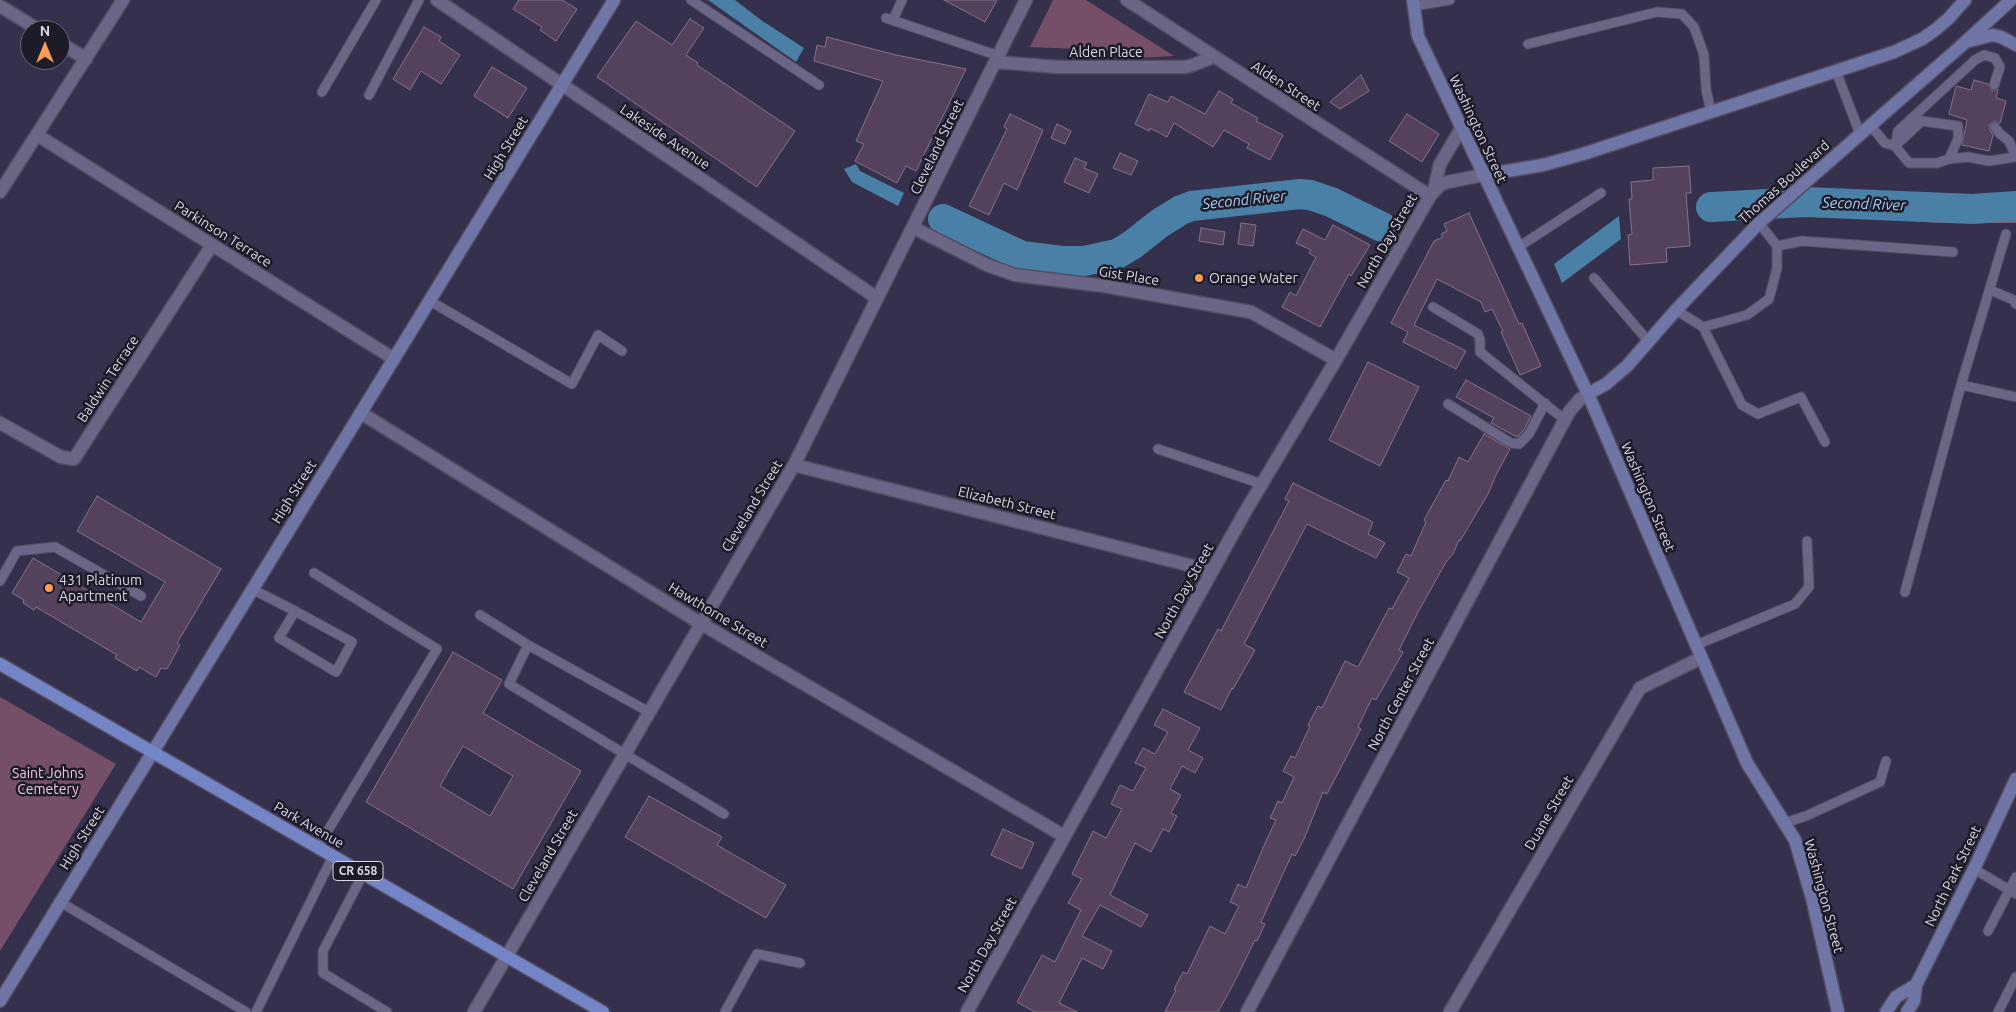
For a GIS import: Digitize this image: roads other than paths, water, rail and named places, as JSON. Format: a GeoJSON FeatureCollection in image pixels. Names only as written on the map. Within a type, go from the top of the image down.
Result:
{"type":"FeatureCollection","features":[{"type":"Feature","properties":{"kind":"main road","name":"High Street"},"geometry":{"type":"LineString","coordinates":[[0,1001],[614,0]]}},
{"type":"Feature","properties":{"kind":"main road"},"geometry":{"type":"LineString","coordinates":[[1483,176],[1543,165],[1576,156],[1894,52],[1922,39],[1948,19],[1965,0]]}},
{"type":"Feature","properties":{"kind":"main road","name":"Thomas Boulevard"},"geometry":{"type":"LineString","coordinates":[[1588,394],[1617,376],[1676,310],[1762,221],[2011,0]]}},
{"type":"Feature","properties":{"kind":"main road","name":"Washington Street"},"geometry":{"type":"LineString","coordinates":[[1414,3],[1418,36],[1588,394],[1747,763],[1795,840],[1812,898],[1838,1012]]}},
{"type":"Feature","properties":{"kind":"main road"},"geometry":{"type":"LineString","coordinates":[[1961,46],[1976,38],[1993,35],[2016,45]]}},
{"type":"Feature","properties":{"kind":"main road","name":"Park Avenue"},"geometry":{"type":"LineString","coordinates":[[0,664],[603,1012]]}},
{"type":"Feature","properties":{"kind":"main road","name":"North Park Street"},"geometry":{"type":"LineString","coordinates":[[1907,1012],[1914,1001],[1916,985],[1974,869],[2016,779]]}},
{"type":"Feature","properties":{"kind":"main road","name":"North Park Street"},"geometry":{"type":"LineString","coordinates":[[1886,1012],[1896,998],[1916,985]]}},
{"type":"Feature","properties":{"kind":"street"},"geometry":{"type":"LineString","coordinates":[[0,192],[123,0]]}},
{"type":"Feature","properties":{"kind":"street","name":"Lakeside Avenue"},"geometry":{"type":"LineString","coordinates":[[437,0],[561,86],[877,298]]}},
{"type":"Feature","properties":{"kind":"street","name":"Cleveland Street"},"geometry":{"type":"LineString","coordinates":[[474,1012],[794,465],[914,228],[1026,0]]}},
{"type":"Feature","properties":{"kind":"street","name":"Alden Street"},"geometry":{"type":"LineString","coordinates":[[1127,0],[1213,57],[1432,193]]}},
{"type":"Feature","properties":{"kind":"street"},"geometry":{"type":"LineString","coordinates":[[0,6],[23,20]]}},
{"type":"Feature","properties":{"kind":"street"},"geometry":{"type":"LineString","coordinates":[[70,49],[86,59]]}},
{"type":"Feature","properties":{"kind":"street","name":"Alden Place"},"geometry":{"type":"LineString","coordinates":[[998,59],[1058,67],[1165,67],[1193,65],[1213,57]]}},
{"type":"Feature","properties":{"kind":"street","name":"North Day Street"},"geometry":{"type":"LineString","coordinates":[[967,1012],[1212,570],[1432,193],[1440,164],[1461,129]]}},
{"type":"Feature","properties":{"kind":"street","name":"Parkinson Terrace"},"geometry":{"type":"LineString","coordinates":[[37,135],[394,359]]}},
{"type":"Feature","properties":{"kind":"street","name":"North Day Street"},"geometry":{"type":"LineString","coordinates":[[1432,193],[1448,182],[1483,176]]}},
{"type":"Feature","properties":{"kind":"street","name":"Gist Place"},"geometry":{"type":"LineString","coordinates":[[914,228],[987,265],[1015,275],[1104,286],[1251,312],[1336,360]]}},
{"type":"Feature","properties":{"kind":"street","name":"Baldwin Terrace"},"geometry":{"type":"LineString","coordinates":[[0,423],[61,457],[74,459],[212,245]]}},
{"type":"Feature","properties":{"kind":"street","name":"North Center Street"},"geometry":{"type":"LineString","coordinates":[[1247,1012],[1565,420],[1575,405],[1588,394]]}},
{"type":"Feature","properties":{"kind":"street","name":"Hawthorne Street"},"geometry":{"type":"LineString","coordinates":[[361,412],[700,624],[1064,836]]}},
{"type":"Feature","properties":{"kind":"street","name":"Elizabeth Street"},"geometry":{"type":"LineString","coordinates":[[794,465],[1212,570]]}},
{"type":"Feature","properties":{"kind":"street","name":"Duane Street"},"geometry":{"type":"LineString","coordinates":[[1450,1012],[1640,688],[1701,658]]}},
{"type":"Feature","properties":{"kind":"lane"},"geometry":{"type":"LineString","coordinates":[[322,92],[376,0]]}},
{"type":"Feature","properties":{"kind":"lane"},"geometry":{"type":"LineString","coordinates":[[369,94],[419,0]]}},
{"type":"Feature","properties":{"kind":"lane"},"geometry":{"type":"LineString","coordinates":[[691,0],[819,85]]}},
{"type":"Feature","properties":{"kind":"lane"},"geometry":{"type":"LineString","coordinates":[[902,0],[890,19],[998,59]]}},
{"type":"Feature","properties":{"kind":"lane"},"geometry":{"type":"LineString","coordinates":[[1414,3],[1450,0]]}},
{"type":"Feature","properties":{"kind":"lane"},"geometry":{"type":"LineString","coordinates":[[1528,44],[1657,12],[1682,14],[1694,28],[1704,56],[1706,89],[1711,112]]}},
{"type":"Feature","properties":{"kind":"lane"},"geometry":{"type":"LineString","coordinates":[[1895,146],[1898,131],[1975,60],[1984,55],[1995,58],[2000,67],[1994,85]]}},
{"type":"Feature","properties":{"kind":"lane"},"geometry":{"type":"LineString","coordinates":[[1836,71],[1860,134]]}},
{"type":"Feature","properties":{"kind":"lane"},"geometry":{"type":"LineString","coordinates":[[1895,146],[1922,121],[1958,126],[1958,139],[1949,159]]}},
{"type":"Feature","properties":{"kind":"lane"},"geometry":{"type":"LineString","coordinates":[[1870,125],[1885,143],[1895,146],[1909,163],[1937,163],[1949,159],[1968,157],[1989,161],[2016,157],[2009,141],[1995,127]]}},
{"type":"Feature","properties":{"kind":"lane"},"geometry":{"type":"LineString","coordinates":[[1518,248],[1601,193]]}},
{"type":"Feature","properties":{"kind":"lane"},"geometry":{"type":"LineString","coordinates":[[1703,327],[1747,315],[1769,299],[1777,268],[1777,246],[1762,221]]}},
{"type":"Feature","properties":{"kind":"lane"},"geometry":{"type":"LineString","coordinates":[[1905,592],[1962,384],[2006,234]]}},
{"type":"Feature","properties":{"kind":"lane"},"geometry":{"type":"LineString","coordinates":[[1777,246],[1802,241],[1953,252]]}},
{"type":"Feature","properties":{"kind":"lane"},"geometry":{"type":"LineString","coordinates":[[1594,278],[1649,342]]}},
{"type":"Feature","properties":{"kind":"lane"},"geometry":{"type":"LineString","coordinates":[[1990,290],[2014,300],[2016,304]]}},
{"type":"Feature","properties":{"kind":"lane"},"geometry":{"type":"LineString","coordinates":[[430,301],[572,384],[598,335],[622,351]]}},
{"type":"Feature","properties":{"kind":"lane"},"geometry":{"type":"LineString","coordinates":[[1433,307],[1478,334],[1480,352],[1565,420]]}},
{"type":"Feature","properties":{"kind":"lane"},"geometry":{"type":"LineString","coordinates":[[1676,310],[1703,327],[1742,405],[1758,414],[1801,397],[1825,442]]}},
{"type":"Feature","properties":{"kind":"lane"},"geometry":{"type":"LineString","coordinates":[[1962,384],[2016,397]]}},
{"type":"Feature","properties":{"kind":"lane"},"geometry":{"type":"LineString","coordinates":[[1448,404],[1511,443],[1519,444],[1529,434],[1545,403]]}},
{"type":"Feature","properties":{"kind":"lane"},"geometry":{"type":"LineString","coordinates":[[1158,448],[1262,484]]}},
{"type":"Feature","properties":{"kind":"lane"},"geometry":{"type":"LineString","coordinates":[[1696,645],[1795,604],[1809,587],[1808,541]]}},
{"type":"Feature","properties":{"kind":"lane"},"geometry":{"type":"LineString","coordinates":[[0,581],[17,551],[55,547],[141,596]]}},
{"type":"Feature","properties":{"kind":"lane"},"geometry":{"type":"LineString","coordinates":[[314,573],[437,649],[318,848]]}},
{"type":"Feature","properties":{"kind":"lane"},"geometry":{"type":"LineString","coordinates":[[252,588],[295,611],[352,642],[336,672],[279,638],[295,611]]}},
{"type":"Feature","properties":{"kind":"lane"},"geometry":{"type":"LineString","coordinates":[[480,615],[528,645],[649,712]]}},
{"type":"Feature","properties":{"kind":"lane"},"geometry":{"type":"LineString","coordinates":[[528,645],[509,684],[724,814]]}},
{"type":"Feature","properties":{"kind":"lane"},"geometry":{"type":"LineString","coordinates":[[1784,823],[1806,816],[1880,782],[1886,761]]}},
{"type":"Feature","properties":{"kind":"lane"},"geometry":{"type":"LineString","coordinates":[[256,1012],[333,856]]}},
{"type":"Feature","properties":{"kind":"lane"},"geometry":{"type":"LineString","coordinates":[[1974,869],[2013,892]]}},
{"type":"Feature","properties":{"kind":"lane"},"geometry":{"type":"LineString","coordinates":[[363,874],[323,951],[323,973],[387,1012]]}},
{"type":"Feature","properties":{"kind":"lane"},"geometry":{"type":"LineString","coordinates":[[1988,931],[2013,892],[2016,877]]}},
{"type":"Feature","properties":{"kind":"lane"},"geometry":{"type":"LineString","coordinates":[[60,902],[246,1012]]}},
{"type":"Feature","properties":{"kind":"lane"},"geometry":{"type":"LineString","coordinates":[[725,1012],[757,954],[800,963]]}},
{"type":"Feature","properties":{"kind":"lane"},"geometry":{"type":"LineString","coordinates":[[1998,1012],[2016,977]]}},
{"type":"Feature","properties":{"kind":"water"},"geometry":{"type":"Polygon","coordinates":[[[708,0],[735,0],[761,20],[804,48],[796,62],[708,0]]]}},
{"type":"Feature","properties":{"kind":"water"},"geometry":{"type":"Polygon","coordinates":[[[856,164],[860,171],[904,193],[898,206],[852,182],[844,169],[856,164]]]}},
{"type":"Feature","properties":{"kind":"water"},"geometry":{"type":"Polygon","coordinates":[[[1619,216],[1621,239],[1562,283],[1554,264],[1619,216]]]}},
{"type":"Feature","properties":{"kind":"waterway","name":"Second River"},"geometry":{"type":"LineString","coordinates":[[943,219],[1022,256],[1062,261],[1084,261],[1117,254],[1160,223],[1181,210],[1192,206],[1300,194],[1310,195],[1331,202],[1382,227]]}},
{"type":"Feature","properties":{"kind":"waterway","name":"Second River"},"geometry":{"type":"LineString","coordinates":[[1711,207],[1805,202],[1973,209],[2016,206]]}},
{"type":"Feature","properties":{"kind":"place","name":"Orange Water"},"geometry":{"type":"Point","coordinates":[1199,278]}},
{"type":"Feature","properties":{"kind":"place","name":"431 Platinum Apartment"},"geometry":{"type":"Point","coordinates":[49,588]}},
{"type":"Feature","properties":{"kind":"park label","name":"Saint Johns Cemetery"},"geometry":{"type":"Point","coordinates":[48,782]}}]}
